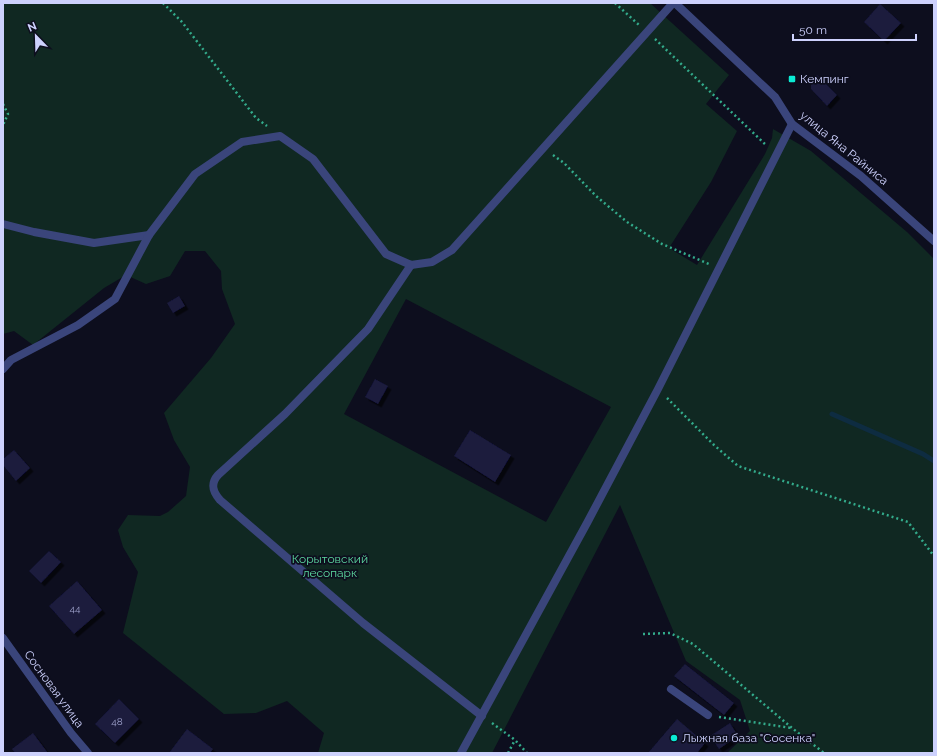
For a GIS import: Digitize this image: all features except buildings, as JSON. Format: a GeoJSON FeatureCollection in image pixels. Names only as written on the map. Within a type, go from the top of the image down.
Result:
{"type":"FeatureCollection","features":[{"type":"Feature","properties":{"kind":"street"},"geometry":{"type":"LineString","coordinates":[[3,369],[11,360],[78,325],[115,299],[149,234],[195,174],[242,142],[280,136],[313,159],[386,254],[411,265],[432,262],[452,250],[674,3]]}},
{"type":"Feature","properties":{"kind":"street","name":"улица Яна Райниса"},"geometry":{"type":"LineString","coordinates":[[674,3],[775,97],[792,124],[861,176],[934,241]]}},
{"type":"Feature","properties":{"kind":"street"},"geometry":{"type":"LineString","coordinates":[[461,753],[587,523],[658,389],[792,124]]}},
{"type":"Feature","properties":{"kind":"street"},"geometry":{"type":"LineString","coordinates":[[3,224],[94,244],[149,234]]}},
{"type":"Feature","properties":{"kind":"street"},"geometry":{"type":"LineString","coordinates":[[411,265],[368,329],[285,414],[218,475],[214,480],[212,487],[214,494],[220,500],[363,623],[482,716]]}},
{"type":"Feature","properties":{"kind":"street","name":"Сосновая улица"},"geometry":{"type":"LineString","coordinates":[[3,638],[71,733],[88,753]]}},
{"type":"Feature","properties":{"kind":"street"},"geometry":{"type":"LineString","coordinates":[[671,688],[708,715]]}},
{"type":"Feature","properties":{"kind":"path"},"geometry":{"type":"LineString","coordinates":[[163,3],[182,22],[256,118],[280,136]]}},
{"type":"Feature","properties":{"kind":"path"},"geometry":{"type":"LineString","coordinates":[[616,3],[776,154]]}},
{"type":"Feature","properties":{"kind":"path"},"geometry":{"type":"LineString","coordinates":[[3,104],[8,114],[3,125]]}},
{"type":"Feature","properties":{"kind":"path"},"geometry":{"type":"LineString","coordinates":[[543,148],[564,163],[596,196],[627,222],[662,244],[708,263],[716,275]]}},
{"type":"Feature","properties":{"kind":"path"},"geometry":{"type":"LineString","coordinates":[[658,389],[714,445],[738,466],[908,522],[934,556]]}},
{"type":"Feature","properties":{"kind":"path"},"geometry":{"type":"LineString","coordinates":[[643,634],[670,633],[692,644],[824,753]]}},
{"type":"Feature","properties":{"kind":"path"},"geometry":{"type":"LineString","coordinates":[[708,715],[792,728]]}},
{"type":"Feature","properties":{"kind":"path"},"geometry":{"type":"LineString","coordinates":[[482,716],[515,740],[527,753]]}},
{"type":"Feature","properties":{"kind":"path"},"geometry":{"type":"LineString","coordinates":[[508,753],[515,740]]}},
{"type":"Feature","properties":{"kind":"green space","name":"Корытовский лесопарк"},"geometry":{"type":"Polygon","coordinates":[[[3,3],[650,3],[729,75],[706,104],[737,131],[711,182],[669,248],[697,265],[765,154],[772,138],[773,129],[811,151],[907,232],[934,259],[934,753],[727,753],[750,731],[740,700],[686,661],[620,505],[492,753],[318,753],[324,733],[287,701],[256,713],[224,714],[123,633],[138,572],[123,547],[118,530],[128,515],[160,516],[168,512],[186,496],[190,467],[174,440],[164,413],[211,358],[235,324],[222,289],[221,271],[205,251],[185,251],[170,276],[146,284],[126,275],[104,288],[33,345],[14,331],[3,334],[3,3]],[[406,299],[344,414],[546,522],[611,407],[406,299]]]}},
{"type":"Feature","properties":{"kind":"waterway"},"geometry":{"type":"LineString","coordinates":[[832,414],[923,454],[934,461]]}},
{"type":"Feature","properties":{"kind":"place","name":"Кемпинг"},"geometry":{"type":"Point","coordinates":[792,79]}},
{"type":"Feature","properties":{"kind":"place","name":"Лыжная база \"Сосенка\""},"geometry":{"type":"Point","coordinates":[674,738]}}]}
